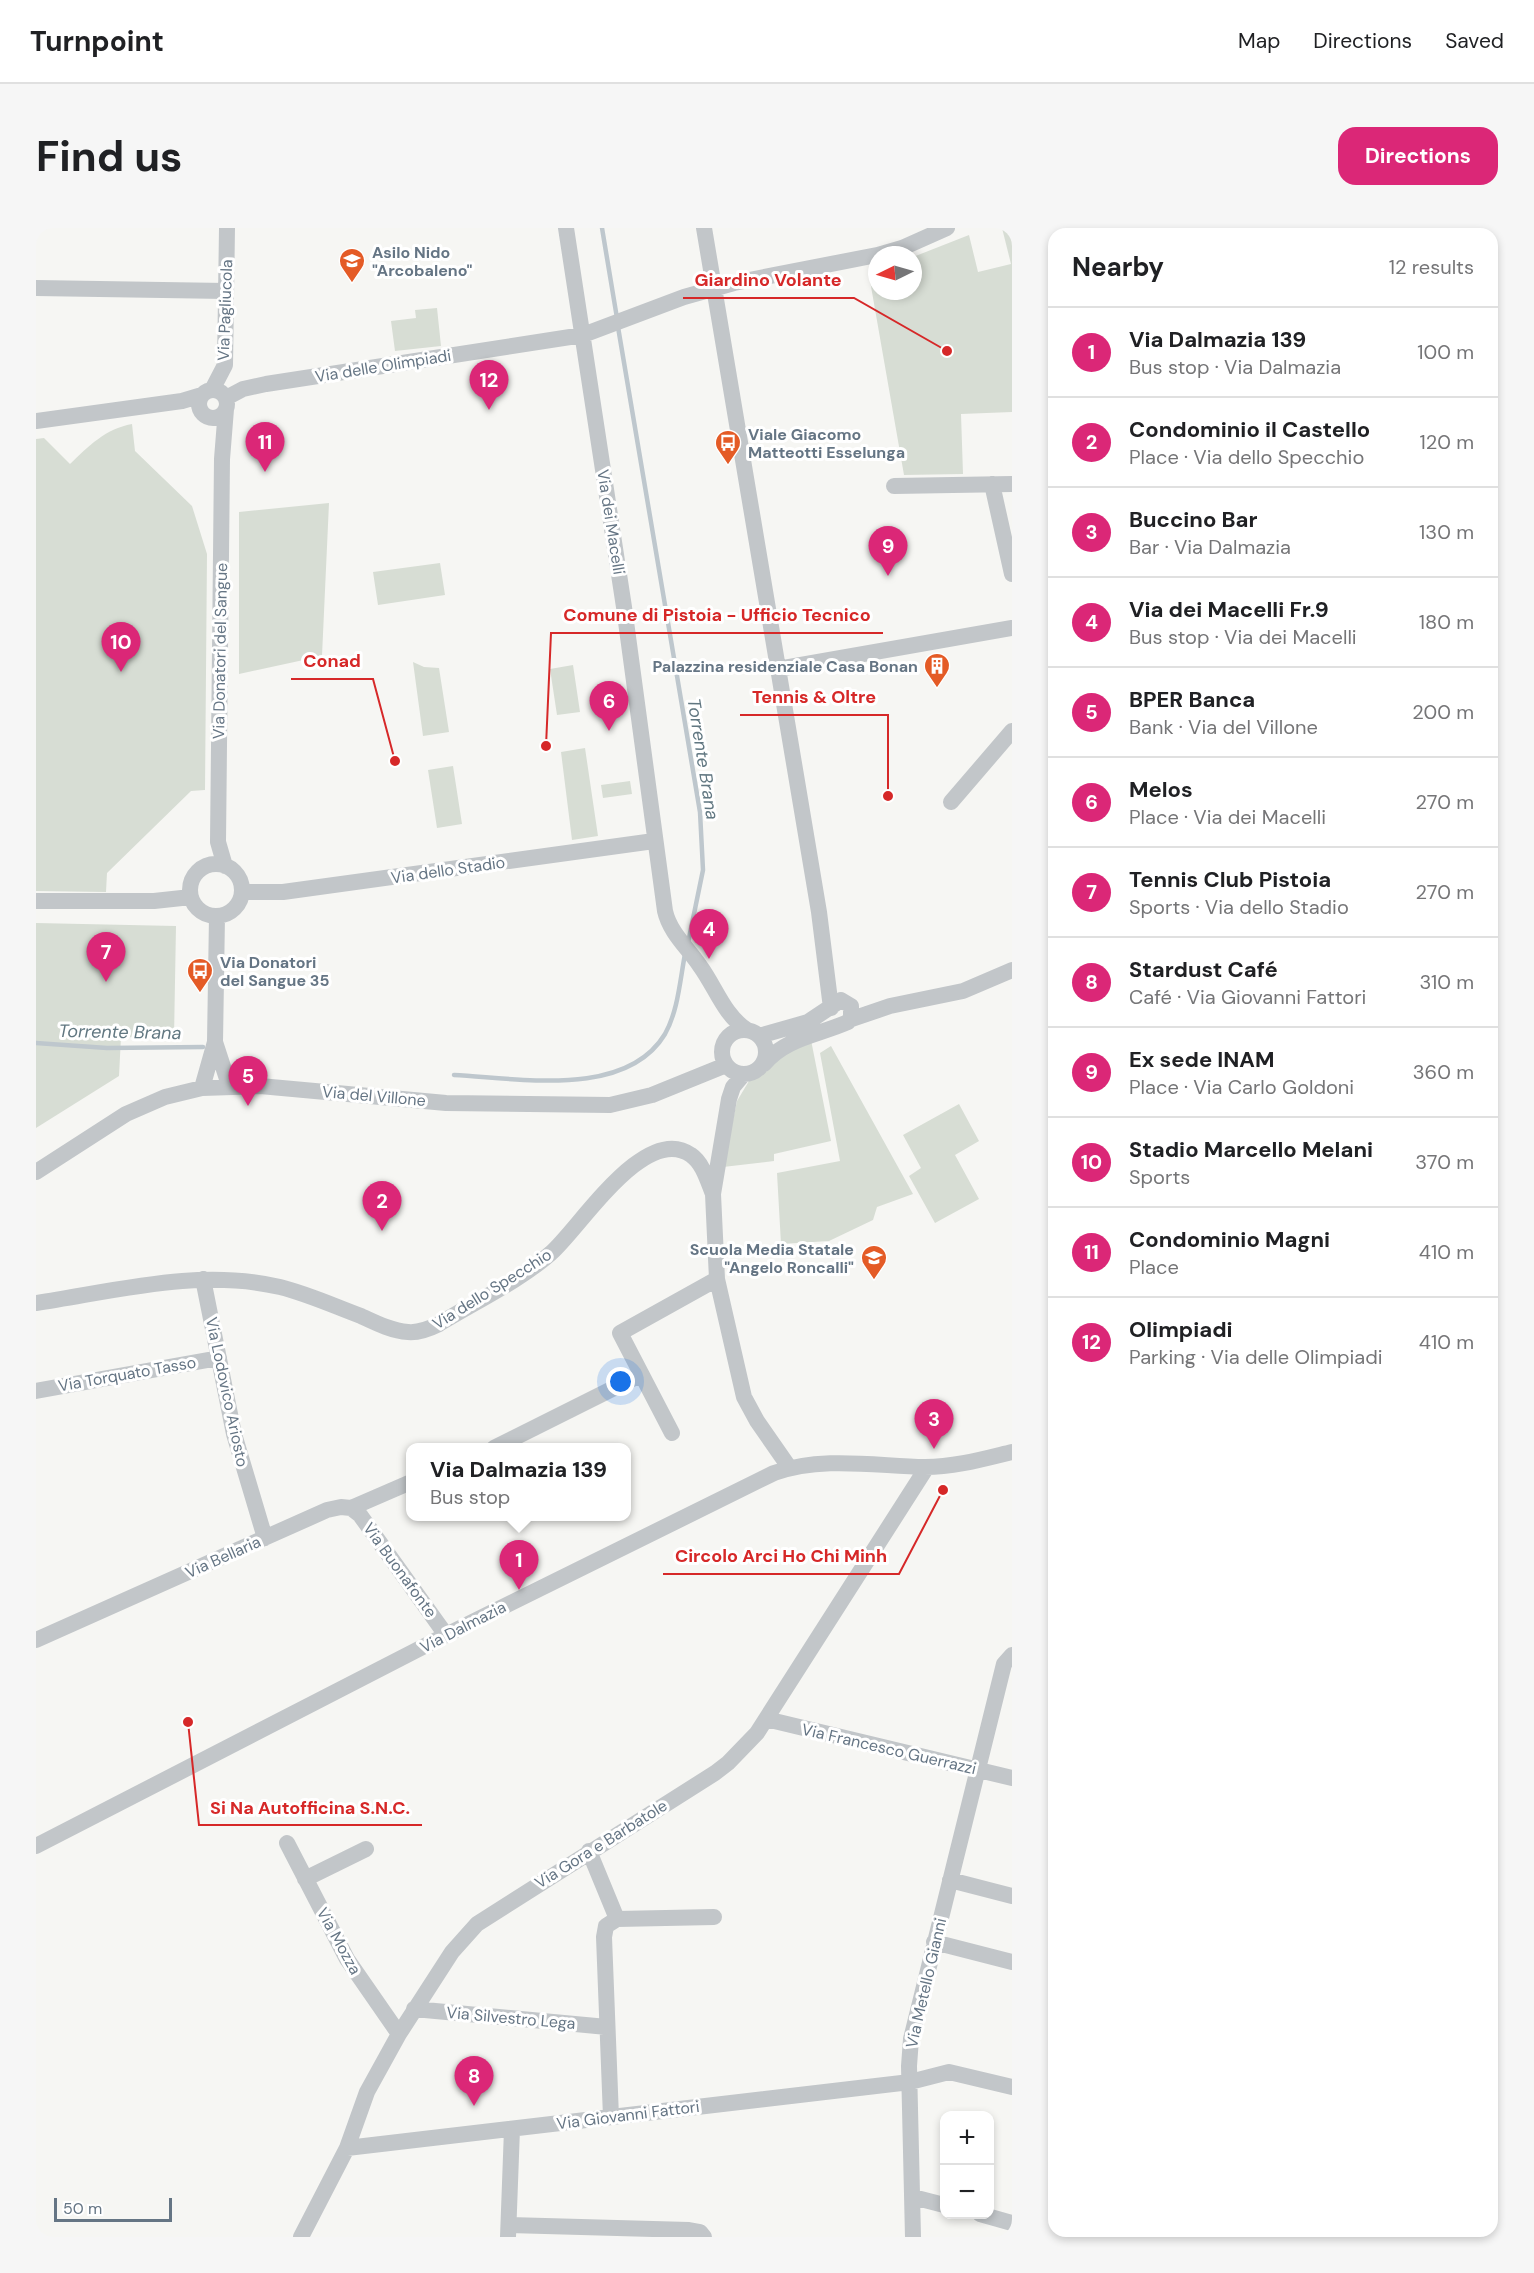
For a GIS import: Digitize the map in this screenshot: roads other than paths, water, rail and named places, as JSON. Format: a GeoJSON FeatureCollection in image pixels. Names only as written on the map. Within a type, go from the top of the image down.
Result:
{"type":"FeatureCollection","features":[{"type":"Feature","properties":{"kind":"street","name":"Via Pagliucola"},"geometry":{"type":"LineString","coordinates":[[216,398],[225,365],[227,228]]}},
{"type":"Feature","properties":{"kind":"street","name":"Via dei Macelli"},"geometry":{"type":"LineString","coordinates":[[566,228],[624,607],[664,911],[671,927],[701,967],[732,1018],[753,1033]]}},
{"type":"Feature","properties":{"kind":"street"},"geometry":{"type":"LineString","coordinates":[[704,228],[819,912],[837,984],[839,1005]]}},
{"type":"Feature","properties":{"kind":"street","name":"Via delle Olimpiadi"},"geometry":{"type":"LineString","coordinates":[[906,246],[947,228]]}},
{"type":"Feature","properties":{"kind":"street","name":"Via delle Olimpiadi"},"geometry":{"type":"LineString","coordinates":[[36,421],[216,398],[247,388],[583,335],[684,297],[868,257]]}},
{"type":"Feature","properties":{"kind":"street"},"geometry":{"type":"LineString","coordinates":[[36,288],[226,291]]}},
{"type":"Feature","properties":{"kind":"street"},"geometry":{"type":"LineString","coordinates":[[225,365],[234,378],[247,388]]}},
{"type":"Feature","properties":{"kind":"street","name":"Via Donatori del Sangue"},"geometry":{"type":"LineString","coordinates":[[217,866],[222,459],[216,398],[199,406],[207,416],[222,459]]}},
{"type":"Feature","properties":{"kind":"street"},"geometry":{"type":"LineString","coordinates":[[992,484],[1012,574]]}},
{"type":"Feature","properties":{"kind":"street"},"geometry":{"type":"LineString","coordinates":[[894,486],[1012,484]]}},
{"type":"Feature","properties":{"kind":"street"},"geometry":{"type":"LineString","coordinates":[[778,669],[1012,628]]}},
{"type":"Feature","properties":{"kind":"street"},"geometry":{"type":"LineString","coordinates":[[951,802],[1012,730]]}},
{"type":"Feature","properties":{"kind":"street","name":"Via dello Stadio"},"geometry":{"type":"LineString","coordinates":[[243,892],[283,892],[654,841]]}},
{"type":"Feature","properties":{"kind":"street"},"geometry":{"type":"LineString","coordinates":[[217,866],[238,876],[243,892],[237,907],[231,912],[217,916],[200,911],[191,897],[192,881],[202,868],[217,866]]}},
{"type":"Feature","properties":{"kind":"street"},"geometry":{"type":"LineString","coordinates":[[36,901],[154,901],[191,897]]}},
{"type":"Feature","properties":{"kind":"street"},"geometry":{"type":"LineString","coordinates":[[202,1088],[215,1042],[217,916]]}},
{"type":"Feature","properties":{"kind":"street"},"geometry":{"type":"LineString","coordinates":[[890,1006],[839,1005],[808,1022],[753,1033],[732,1034],[724,1043],[722,1053],[726,1065],[735,1073],[743,1075],[757,1071],[777,1051],[794,1041],[890,1006],[963,992],[1012,970]]}},
{"type":"Feature","properties":{"kind":"street"},"geometry":{"type":"LineString","coordinates":[[839,1005],[852,1012],[849,1020]]}},
{"type":"Feature","properties":{"kind":"street"},"geometry":{"type":"LineString","coordinates":[[753,1033],[766,1050],[764,1064]]}},
{"type":"Feature","properties":{"kind":"street"},"geometry":{"type":"LineString","coordinates":[[215,1042],[229,1085]]}},
{"type":"Feature","properties":{"kind":"street","name":"Via del Villone"},"geometry":{"type":"LineString","coordinates":[[36,1172],[126,1114],[165,1097],[202,1088],[229,1085],[260,1086],[446,1103],[610,1105],[652,1095],[726,1065]]}},
{"type":"Feature","properties":{"kind":"street","name":"Via dello Specchio"},"geometry":{"type":"LineString","coordinates":[[743,1075],[733,1087],[729,1099],[713,1194],[717,1279],[744,1396],[757,1421],[789,1467]]}},
{"type":"Feature","properties":{"kind":"street","name":"Via dello Specchio"},"geometry":{"type":"LineString","coordinates":[[36,1303],[204,1279],[279,1287],[315,1298],[391,1329],[406,1332],[420,1331],[439,1324],[549,1255],[618,1178],[652,1154],[676,1149],[690,1154],[699,1164],[713,1194]]}},
{"type":"Feature","properties":{"kind":"street","name":"Via Lodovico Ariosto"},"geometry":{"type":"LineString","coordinates":[[204,1279],[238,1453],[265,1538]]}},
{"type":"Feature","properties":{"kind":"street"},"geometry":{"type":"LineString","coordinates":[[672,1433],[620,1338],[624,1329],[717,1279]]}},
{"type":"Feature","properties":{"kind":"street","name":"Via Torquato Tasso"},"geometry":{"type":"LineString","coordinates":[[36,1391],[219,1358]]}},
{"type":"Feature","properties":{"kind":"street"},"geometry":{"type":"LineString","coordinates":[[504,1443],[640,1375]]}},
{"type":"Feature","properties":{"kind":"street","name":"Via Dalmazia"},"geometry":{"type":"LineString","coordinates":[[36,1846],[446,1635],[763,1477],[789,1467],[831,1463],[927,1467],[965,1464],[1012,1452]]}},
{"type":"Feature","properties":{"kind":"street","name":"Via Gora e Barbatole"},"geometry":{"type":"LineString","coordinates":[[302,2237],[347,2148],[367,2092],[414,2009],[452,1952],[477,1924],[729,1763],[751,1741],[927,1467]]}},
{"type":"Feature","properties":{"kind":"street","name":"Via Bellaria"},"geometry":{"type":"LineString","coordinates":[[36,1640],[327,1510],[341,1506],[351,1508],[406,1484]]}},
{"type":"Feature","properties":{"kind":"street","name":"Via Buonafonte"},"geometry":{"type":"LineString","coordinates":[[351,1508],[360,1515],[446,1635]]}},
{"type":"Feature","properties":{"kind":"street","name":"Via Metello Gianni"},"geometry":{"type":"LineString","coordinates":[[913,2237],[911,2039],[1004,1664],[1012,1654]]}},
{"type":"Feature","properties":{"kind":"street","name":"Via Francesco Guerrazzi"},"geometry":{"type":"LineString","coordinates":[[766,1719],[1012,1778]]}},
{"type":"Feature","properties":{"kind":"street","name":"Via Mozza"},"geometry":{"type":"LineString","coordinates":[[287,1843],[357,1975],[399,2034]]}},
{"type":"Feature","properties":{"kind":"street"},"geometry":{"type":"LineString","coordinates":[[305,1879],[366,1850]]}},
{"type":"Feature","properties":{"kind":"street"},"geometry":{"type":"LineString","coordinates":[[589,1851],[617,1919]]}},
{"type":"Feature","properties":{"kind":"street"},"geometry":{"type":"LineString","coordinates":[[950,1880],[1012,1896]]}},
{"type":"Feature","properties":{"kind":"street"},"geometry":{"type":"LineString","coordinates":[[610,2117],[604,1937],[606,1926],[617,1919],[714,1917]]}},
{"type":"Feature","properties":{"kind":"street"},"geometry":{"type":"LineString","coordinates":[[934,1942],[1012,1962]]}},
{"type":"Feature","properties":{"kind":"street","name":"Via Silvestro Lega"},"geometry":{"type":"LineString","coordinates":[[414,2009],[607,2027]]}},
{"type":"Feature","properties":{"kind":"street","name":"Via Giovanni Fattori"},"geometry":{"type":"LineString","coordinates":[[347,2148],[910,2082],[949,2072],[1012,2088]]}},
{"type":"Feature","properties":{"kind":"street"},"geometry":{"type":"LineString","coordinates":[[512,2129],[508,2231],[689,2230],[700,2232],[704,2237]]}},
{"type":"Feature","properties":{"kind":"street"},"geometry":{"type":"LineString","coordinates":[[913,2197],[940,2204]]}},
{"type":"Feature","properties":{"kind":"street"},"geometry":{"type":"LineString","coordinates":[[994,2218],[1012,2223]]}},
{"type":"Feature","properties":{"kind":"waterway","name":"Torrente Brana"},"geometry":{"type":"LineString","coordinates":[[602,228],[617,318]]}},
{"type":"Feature","properties":{"kind":"waterway","name":"Torrente Brana"},"geometry":{"type":"LineString","coordinates":[[618,327],[700,812],[703,870],[688,943]]}},
{"type":"Feature","properties":{"kind":"waterway","name":"Torrente Brana"},"geometry":{"type":"LineString","coordinates":[[454,1075],[569,1080],[598,1076],[625,1068],[647,1055],[665,1034],[676,1005],[685,954]]}},
{"type":"Feature","properties":{"kind":"waterway","name":"Torrente Brana"},"geometry":{"type":"LineString","coordinates":[[36,1043],[107,1048],[203,1047]]}},
{"type":"Feature","properties":{"kind":"place","name":"Asilo Nido \"Arcobaleno\""},"geometry":{"type":"Point","coordinates":[352,284]}},
{"type":"Feature","properties":{"kind":"place","name":"Giardino Volante"},"geometry":{"type":"Point","coordinates":[947,351]}},
{"type":"Feature","properties":{"kind":"place","name":"Olimpiadi"},"geometry":{"type":"Point","coordinates":[489,410]}},
{"type":"Feature","properties":{"kind":"place","name":"Viale Giacomo Matteotti Esselunga"},"geometry":{"type":"Point","coordinates":[728,466]}},
{"type":"Feature","properties":{"kind":"place","name":"Condominio Magni"},"geometry":{"type":"Point","coordinates":[265,472]}},
{"type":"Feature","properties":{"kind":"place","name":"Ex sede INAM"},"geometry":{"type":"Point","coordinates":[888,576]}},
{"type":"Feature","properties":{"kind":"place","name":"Stadio Marcello Melani"},"geometry":{"type":"Point","coordinates":[121,672]}},
{"type":"Feature","properties":{"kind":"place","name":"Palazzina residenziale Casa Bonan"},"geometry":{"type":"Point","coordinates":[937,689]}},
{"type":"Feature","properties":{"kind":"place","name":"Melos"},"geometry":{"type":"Point","coordinates":[609,731]}},
{"type":"Feature","properties":{"kind":"place","name":"Comune di Pistoia - Ufficio Tecnico"},"geometry":{"type":"Point","coordinates":[546,746]}},
{"type":"Feature","properties":{"kind":"place","name":"Conad"},"geometry":{"type":"Point","coordinates":[395,761]}},
{"type":"Feature","properties":{"kind":"place","name":"Tennis & Oltre"},"geometry":{"type":"Point","coordinates":[888,796]}},
{"type":"Feature","properties":{"kind":"place","name":"Via dei Macelli Fr.9"},"geometry":{"type":"Point","coordinates":[709,959]}},
{"type":"Feature","properties":{"kind":"place","name":"Tennis Club Pistoia"},"geometry":{"type":"Point","coordinates":[106,982]}},
{"type":"Feature","properties":{"kind":"place","name":"Via Donatori del Sangue 35"},"geometry":{"type":"Point","coordinates":[200,994]}},
{"type":"Feature","properties":{"kind":"place","name":"BPER Banca"},"geometry":{"type":"Point","coordinates":[248,1106]}},
{"type":"Feature","properties":{"kind":"place","name":"Condominio il Castello"},"geometry":{"type":"Point","coordinates":[382,1231]}},
{"type":"Feature","properties":{"kind":"place","name":"Scuola Media Statale \"Angelo Roncalli\""},"geometry":{"type":"Point","coordinates":[874,1281]}},
{"type":"Feature","properties":{"kind":"place","name":"Buccino Bar"},"geometry":{"type":"Point","coordinates":[934,1449]}},
{"type":"Feature","properties":{"kind":"place","name":"Circolo Arci Ho Chi Minh"},"geometry":{"type":"Point","coordinates":[943,1490]}},
{"type":"Feature","properties":{"kind":"place","name":"Via Dalmazia 139"},"geometry":{"type":"Point","coordinates":[519,1590]}},
{"type":"Feature","properties":{"kind":"place","name":"Si Na Autofficina S.N.C."},"geometry":{"type":"Point","coordinates":[188,1722]}},
{"type":"Feature","properties":{"kind":"place","name":"Stardust Café"},"geometry":{"type":"Point","coordinates":[474,2106]}}]}
